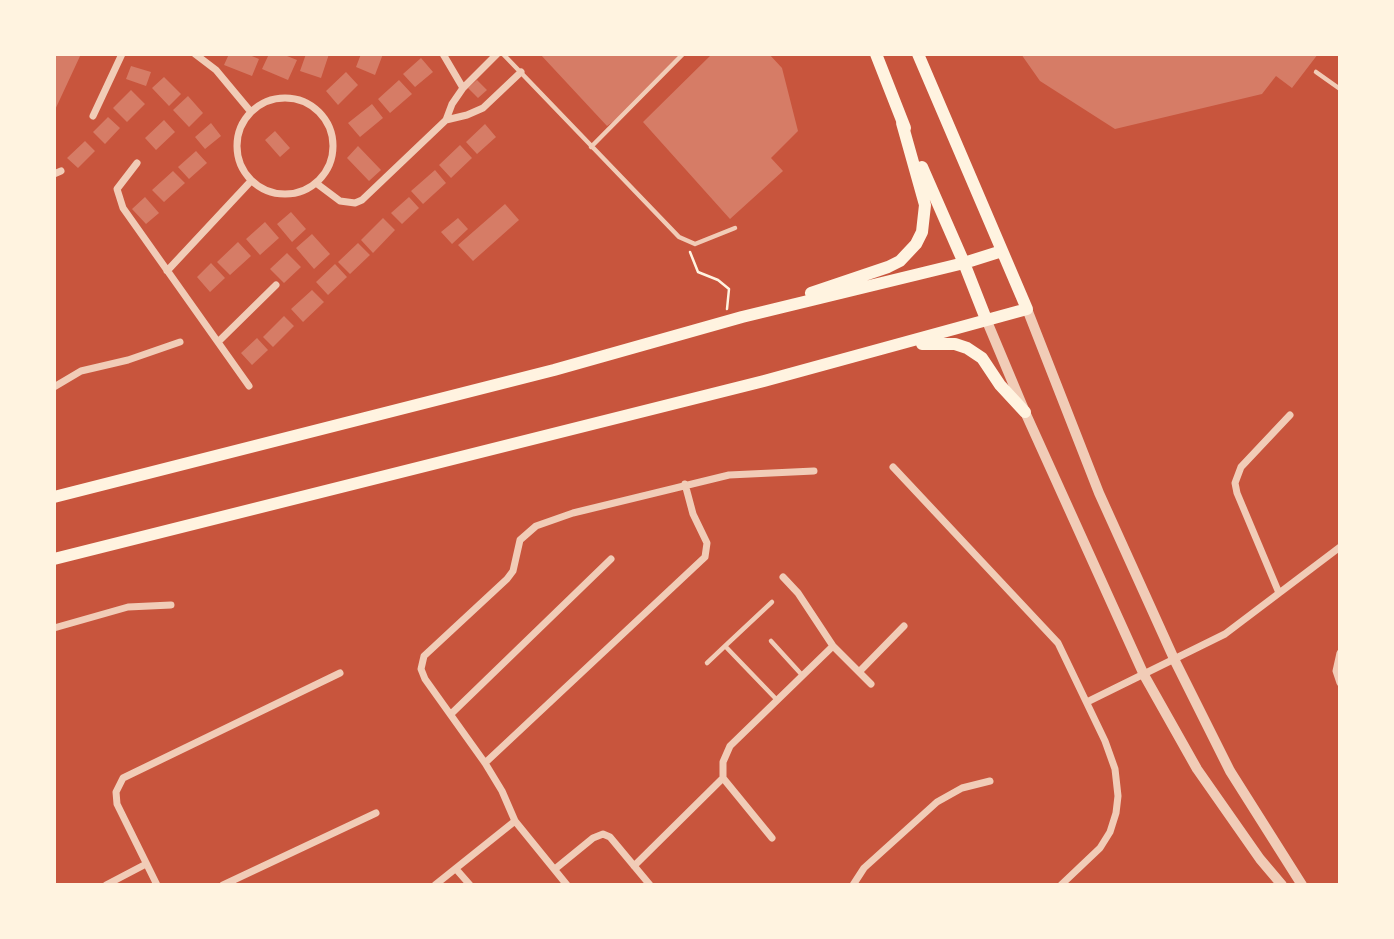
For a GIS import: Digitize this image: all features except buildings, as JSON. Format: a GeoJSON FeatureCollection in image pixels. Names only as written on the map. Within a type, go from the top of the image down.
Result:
{"type":"FeatureCollection","features":[{"type":"Feature","properties":{"kind":"main road"},"geometry":{"type":"LineString","coordinates":[[876,54],[986,319]]}},
{"type":"Feature","properties":{"kind":"main road"},"geometry":{"type":"LineString","coordinates":[[54,559],[494,450],[905,344],[1027,309],[918,54]]}},
{"type":"Feature","properties":{"kind":"main road"},"geometry":{"type":"LineString","coordinates":[[742,317],[888,267],[909,253],[922,232],[925,205],[902,122]]}},
{"type":"Feature","properties":{"kind":"main road"},"geometry":{"type":"LineString","coordinates":[[54,498],[554,370],[726,321],[964,263],[1002,251]]}},
{"type":"Feature","properties":{"kind":"main road"},"geometry":{"type":"LineString","coordinates":[[905,344],[942,343],[967,348],[982,358],[1000,385],[1025,412]]}},
{"type":"Feature","properties":{"kind":"street"},"geometry":{"type":"LineString","coordinates":[[93,116],[122,54]]}},
{"type":"Feature","properties":{"kind":"street"},"geometry":{"type":"LineString","coordinates":[[195,54],[216,70],[251,112]]}},
{"type":"Feature","properties":{"kind":"street"},"geometry":{"type":"LineString","coordinates":[[443,54],[463,88]]}},
{"type":"Feature","properties":{"kind":"street"},"geometry":{"type":"LineString","coordinates":[[316,183],[340,201],[355,203],[362,200],[446,120],[452,104],[463,88],[497,54]]}},
{"type":"Feature","properties":{"kind":"street"},"geometry":{"type":"LineString","coordinates":[[446,120],[482,108],[521,72]]}},
{"type":"Feature","properties":{"kind":"street"},"geometry":{"type":"LineString","coordinates":[[279,98],[308,104],[320,114],[329,127],[333,141],[329,164],[316,183],[304,190],[283,194],[262,189],[251,181],[243,170],[236,146],[243,122],[251,112],[264,103],[279,98]]}},
{"type":"Feature","properties":{"kind":"street"},"geometry":{"type":"LineString","coordinates":[[137,163],[120,184],[117,194],[123,208],[249,386]]}},
{"type":"Feature","properties":{"kind":"street"},"geometry":{"type":"LineString","coordinates":[[167,271],[251,181]]}},
{"type":"Feature","properties":{"kind":"street"},"geometry":{"type":"LineString","coordinates":[[218,342],[275,285]]}},
{"type":"Feature","properties":{"kind":"street"},"geometry":{"type":"LineString","coordinates":[[1027,309],[1099,494],[1175,661],[1230,771],[1302,885]]}},
{"type":"Feature","properties":{"kind":"street"},"geometry":{"type":"LineString","coordinates":[[986,319],[1144,675],[1197,769],[1260,859],[1282,885]]}},
{"type":"Feature","properties":{"kind":"street"},"geometry":{"type":"LineString","coordinates":[[54,387],[81,371],[128,360],[180,342]]}},
{"type":"Feature","properties":{"kind":"street"},"geometry":{"type":"LineString","coordinates":[[1279,593],[1235,483],[1237,474],[1290,415]]}},
{"type":"Feature","properties":{"kind":"street"},"geometry":{"type":"LineString","coordinates":[[894,467],[1051,634],[1063,652],[1087,702],[1115,769],[1118,796],[1110,832],[1100,848],[1061,885]]}},
{"type":"Feature","properties":{"kind":"street"},"geometry":{"type":"LineString","coordinates":[[567,885],[515,821],[502,791],[485,763],[422,675],[422,662],[429,652],[507,579],[513,571],[520,540],[551,519],[729,475],[814,471]]}},
{"type":"Feature","properties":{"kind":"street"},"geometry":{"type":"LineString","coordinates":[[485,763],[705,557],[707,543],[693,514],[685,484]]}},
{"type":"Feature","properties":{"kind":"street"},"geometry":{"type":"LineString","coordinates":[[1087,702],[1175,661],[1234,629],[1340,547]]}},
{"type":"Feature","properties":{"kind":"street"},"geometry":{"type":"LineString","coordinates":[[450,714],[611,559]]}},
{"type":"Feature","properties":{"kind":"street"},"geometry":{"type":"LineString","coordinates":[[783,577],[798,593],[833,646],[872,684]]}},
{"type":"Feature","properties":{"kind":"street"},"geometry":{"type":"LineString","coordinates":[[54,628],[128,607],[171,605]]}},
{"type":"Feature","properties":{"kind":"street"},"geometry":{"type":"LineString","coordinates":[[859,672],[904,626]]}},
{"type":"Feature","properties":{"kind":"street"},"geometry":{"type":"LineString","coordinates":[[634,866],[723,778],[725,752],[833,646]]}},
{"type":"Feature","properties":{"kind":"street"},"geometry":{"type":"LineString","coordinates":[[1340,653],[1336,671],[1340,683]]}},
{"type":"Feature","properties":{"kind":"street"},"geometry":{"type":"LineString","coordinates":[[157,885],[116,799],[118,784],[123,778],[340,673]]}},
{"type":"Feature","properties":{"kind":"street"},"geometry":{"type":"LineString","coordinates":[[723,778],[772,838]]}},
{"type":"Feature","properties":{"kind":"street"},"geometry":{"type":"LineString","coordinates":[[853,885],[864,869],[937,802],[962,788],[990,781]]}},
{"type":"Feature","properties":{"kind":"street"},"geometry":{"type":"LineString","coordinates":[[223,885],[376,813]]}},
{"type":"Feature","properties":{"kind":"street"},"geometry":{"type":"LineString","coordinates":[[435,885],[515,821]]}},
{"type":"Feature","properties":{"kind":"street"},"geometry":{"type":"LineString","coordinates":[[555,869],[593,838],[603,834],[610,837],[650,885]]}},
{"type":"Feature","properties":{"kind":"street"},"geometry":{"type":"LineString","coordinates":[[106,885],[146,864]]}},
{"type":"Feature","properties":{"kind":"street"},"geometry":{"type":"LineString","coordinates":[[456,869],[470,885]]}},
{"type":"Feature","properties":{"kind":"lane"},"geometry":{"type":"LineString","coordinates":[[503,54],[591,147],[687,242],[704,242],[735,228]]}},
{"type":"Feature","properties":{"kind":"lane"},"geometry":{"type":"LineString","coordinates":[[591,147],[683,54]]}},
{"type":"Feature","properties":{"kind":"lane"},"geometry":{"type":"LineString","coordinates":[[1316,72],[1340,89]]}},
{"type":"Feature","properties":{"kind":"lane"},"geometry":{"type":"LineString","coordinates":[[707,663],[772,602]]}},
{"type":"Feature","properties":{"kind":"lane"},"geometry":{"type":"LineString","coordinates":[[771,641],[803,675]]}},
{"type":"Feature","properties":{"kind":"lane"},"geometry":{"type":"LineString","coordinates":[[725,646],[777,700]]}},
{"type":"Feature","properties":{"kind":"path"},"geometry":{"type":"LineString","coordinates":[[687,242],[698,272],[718,280],[729,289],[726,321]]}}]}
